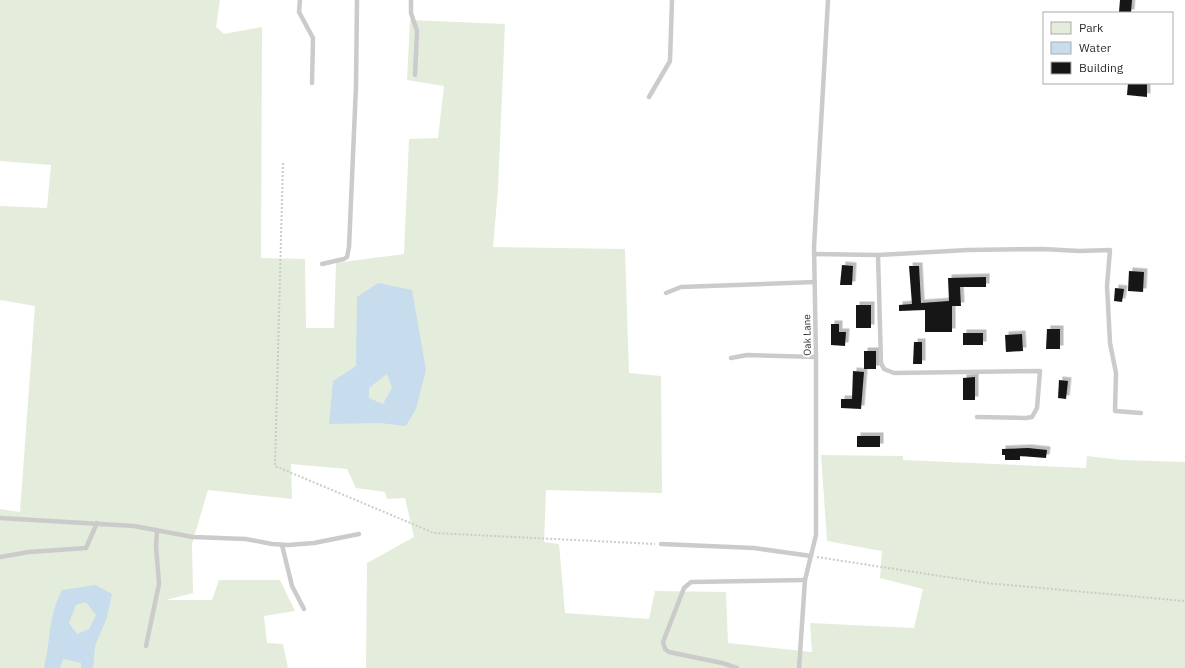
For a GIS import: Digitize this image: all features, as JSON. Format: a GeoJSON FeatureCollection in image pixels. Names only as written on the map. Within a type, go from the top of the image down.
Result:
{"type":"FeatureCollection","features":[{"type":"Feature","properties":{"kind":"lane"},"geometry":{"type":"LineString","coordinates":[[300,0],[299,12],[313,38],[312,83]]}},
{"type":"Feature","properties":{"kind":"lane"},"geometry":{"type":"LineString","coordinates":[[322,264],[344,260],[349,247],[356,86],[357,0]]}},
{"type":"Feature","properties":{"kind":"lane"},"geometry":{"type":"LineString","coordinates":[[411,0],[411,13],[417,31],[415,75]]}},
{"type":"Feature","properties":{"kind":"lane"},"geometry":{"type":"LineString","coordinates":[[649,97],[670,61],[672,0]]}},
{"type":"Feature","properties":{"kind":"lane","name":"Oak Lane"},"geometry":{"type":"LineString","coordinates":[[799,668],[805,580],[816,535],[816,357],[814,254],[828,0]]}},
{"type":"Feature","properties":{"kind":"lane"},"geometry":{"type":"LineString","coordinates":[[814,254],[878,255],[968,250],[1110,250],[1107,286],[1110,343],[1116,373],[1115,411],[1141,413]]}},
{"type":"Feature","properties":{"kind":"lane"},"geometry":{"type":"LineString","coordinates":[[878,255],[881,363],[884,369],[894,373],[1040,371],[1037,408],[1032,416],[1026,418],[977,417]]}},
{"type":"Feature","properties":{"kind":"lane"},"geometry":{"type":"LineString","coordinates":[[666,293],[681,287],[815,282]]}},
{"type":"Feature","properties":{"kind":"lane"},"geometry":{"type":"LineString","coordinates":[[732,358],[748,355],[816,357]]}},
{"type":"Feature","properties":{"kind":"lane"},"geometry":{"type":"LineString","coordinates":[[0,518],[134,526],[193,537],[246,539],[282,545],[314,543],[359,534]]}},
{"type":"Feature","properties":{"kind":"lane"},"geometry":{"type":"LineString","coordinates":[[0,557],[29,552],[86,548],[97,523]]}},
{"type":"Feature","properties":{"kind":"lane"},"geometry":{"type":"LineString","coordinates":[[146,646],[159,584],[156,546],[157,531]]}},
{"type":"Feature","properties":{"kind":"lane"},"geometry":{"type":"LineString","coordinates":[[661,544],[754,548],[811,556]]}},
{"type":"Feature","properties":{"kind":"lane"},"geometry":{"type":"LineString","coordinates":[[282,545],[292,586],[304,609]]}},
{"type":"Feature","properties":{"kind":"lane"},"geometry":{"type":"LineString","coordinates":[[737,668],[722,663],[669,652],[665,649],[663,642],[684,588],[691,582],[805,580]]}},
{"type":"Feature","properties":{"kind":"path"},"geometry":{"type":"LineString","coordinates":[[283,163],[275,466],[434,533],[661,544]]}},
{"type":"Feature","properties":{"kind":"path"},"geometry":{"type":"LineString","coordinates":[[811,556],[986,583],[1185,601]]}},
{"type":"Feature","properties":{"kind":"green space"},"geometry":{"type":"Polygon","coordinates":[[[0,0],[220,0],[216,27],[224,34],[262,27],[261,258],[305,259],[306,328],[334,328],[336,263],[404,254],[409,139],[438,138],[444,86],[407,80],[410,20],[505,24],[498,189],[493,247],[625,249],[629,373],[661,376],[662,493],[546,490],[544,542],[559,544],[565,613],[649,619],[655,591],[726,592],[728,643],[812,652],[810,623],[914,628],[923,589],[880,578],[882,551],[827,541],[821,455],[903,456],[903,460],[1086,468],[1087,456],[1121,460],[1185,462],[1185,668],[366,668],[367,563],[414,537],[405,498],[387,499],[385,492],[356,488],[347,469],[291,464],[292,499],[208,490],[192,544],[193,593],[166,600],[212,600],[219,580],[280,580],[295,611],[264,616],[267,643],[283,644],[288,668],[0,668],[0,509],[20,512],[35,306],[0,300],[0,206],[47,208],[51,165],[0,161],[0,0]]]}},
{"type":"Feature","properties":{"kind":"water"},"geometry":{"type":"Polygon","coordinates":[[[378,283],[412,290],[426,370],[416,409],[406,426],[380,423],[329,424],[333,381],[356,366],[357,297],[378,283]],[[387,374],[369,388],[369,398],[383,404],[392,388],[387,374]]]}},
{"type":"Feature","properties":{"kind":"water"},"geometry":{"type":"Polygon","coordinates":[[[95,585],[112,594],[107,617],[95,646],[93,668],[81,668],[81,663],[63,659],[60,668],[44,668],[54,610],[62,590],[95,585]],[[86,602],[76,605],[69,623],[77,634],[89,629],[96,615],[86,602]]]}},
{"type":"Feature","properties":{"kind":"building"},"geometry":{"type":"Polygon","coordinates":[[[1120,0],[1132,0],[1131,12],[1119,12],[1120,0]]]}},
{"type":"Feature","properties":{"kind":"building"},"geometry":{"type":"Polygon","coordinates":[[[1128,84],[1147,84],[1147,97],[1127,95],[1128,84]]]}},
{"type":"Feature","properties":{"kind":"building"},"geometry":{"type":"Polygon","coordinates":[[[842,265],[853,266],[852,285],[840,285],[842,265]]]}},
{"type":"Feature","properties":{"kind":"building"},"geometry":{"type":"Polygon","coordinates":[[[909,266],[919,266],[921,303],[949,301],[948,278],[986,277],[986,287],[960,287],[961,306],[952,306],[952,332],[925,332],[925,310],[899,311],[899,305],[912,304],[909,266]]]}},
{"type":"Feature","properties":{"kind":"building"},"geometry":{"type":"Polygon","coordinates":[[[1129,271],[1144,272],[1143,292],[1128,291],[1129,271]]]}},
{"type":"Feature","properties":{"kind":"building"},"geometry":{"type":"Polygon","coordinates":[[[1115,288],[1124,289],[1122,302],[1114,301],[1115,288]]]}},
{"type":"Feature","properties":{"kind":"building"},"geometry":{"type":"Polygon","coordinates":[[[856,305],[871,305],[871,328],[856,328],[856,305]]]}},
{"type":"Feature","properties":{"kind":"building"},"geometry":{"type":"Polygon","coordinates":[[[831,324],[839,324],[839,332],[846,332],[845,346],[831,345],[831,324]]]}},
{"type":"Feature","properties":{"kind":"building"},"geometry":{"type":"Polygon","coordinates":[[[1047,329],[1060,329],[1060,349],[1046,349],[1047,329]]]}},
{"type":"Feature","properties":{"kind":"building"},"geometry":{"type":"Polygon","coordinates":[[[963,333],[983,333],[983,345],[963,345],[963,333]]]}},
{"type":"Feature","properties":{"kind":"building"},"geometry":{"type":"Polygon","coordinates":[[[1022,334],[1023,351],[1006,352],[1005,335],[1022,334]]]}},
{"type":"Feature","properties":{"kind":"building"},"geometry":{"type":"Polygon","coordinates":[[[914,342],[922,342],[922,364],[913,364],[914,342]]]}},
{"type":"Feature","properties":{"kind":"building"},"geometry":{"type":"Polygon","coordinates":[[[864,351],[876,351],[876,369],[864,369],[864,351]]]}},
{"type":"Feature","properties":{"kind":"building"},"geometry":{"type":"Polygon","coordinates":[[[853,371],[864,372],[861,409],[841,408],[841,399],[852,399],[853,371]]]}},
{"type":"Feature","properties":{"kind":"building"},"geometry":{"type":"Polygon","coordinates":[[[975,377],[975,400],[963,400],[963,378],[975,377]]]}},
{"type":"Feature","properties":{"kind":"building"},"geometry":{"type":"Polygon","coordinates":[[[1059,380],[1068,381],[1066,399],[1058,398],[1059,380]]]}},
{"type":"Feature","properties":{"kind":"building"},"geometry":{"type":"Polygon","coordinates":[[[857,436],[880,436],[880,447],[857,447],[857,436]]]}},
{"type":"Feature","properties":{"kind":"building"},"geometry":{"type":"Polygon","coordinates":[[[1028,448],[1047,450],[1046,458],[1020,456],[1020,460],[1005,460],[1005,455],[1002,455],[1002,449],[1028,448]]]}}]}
